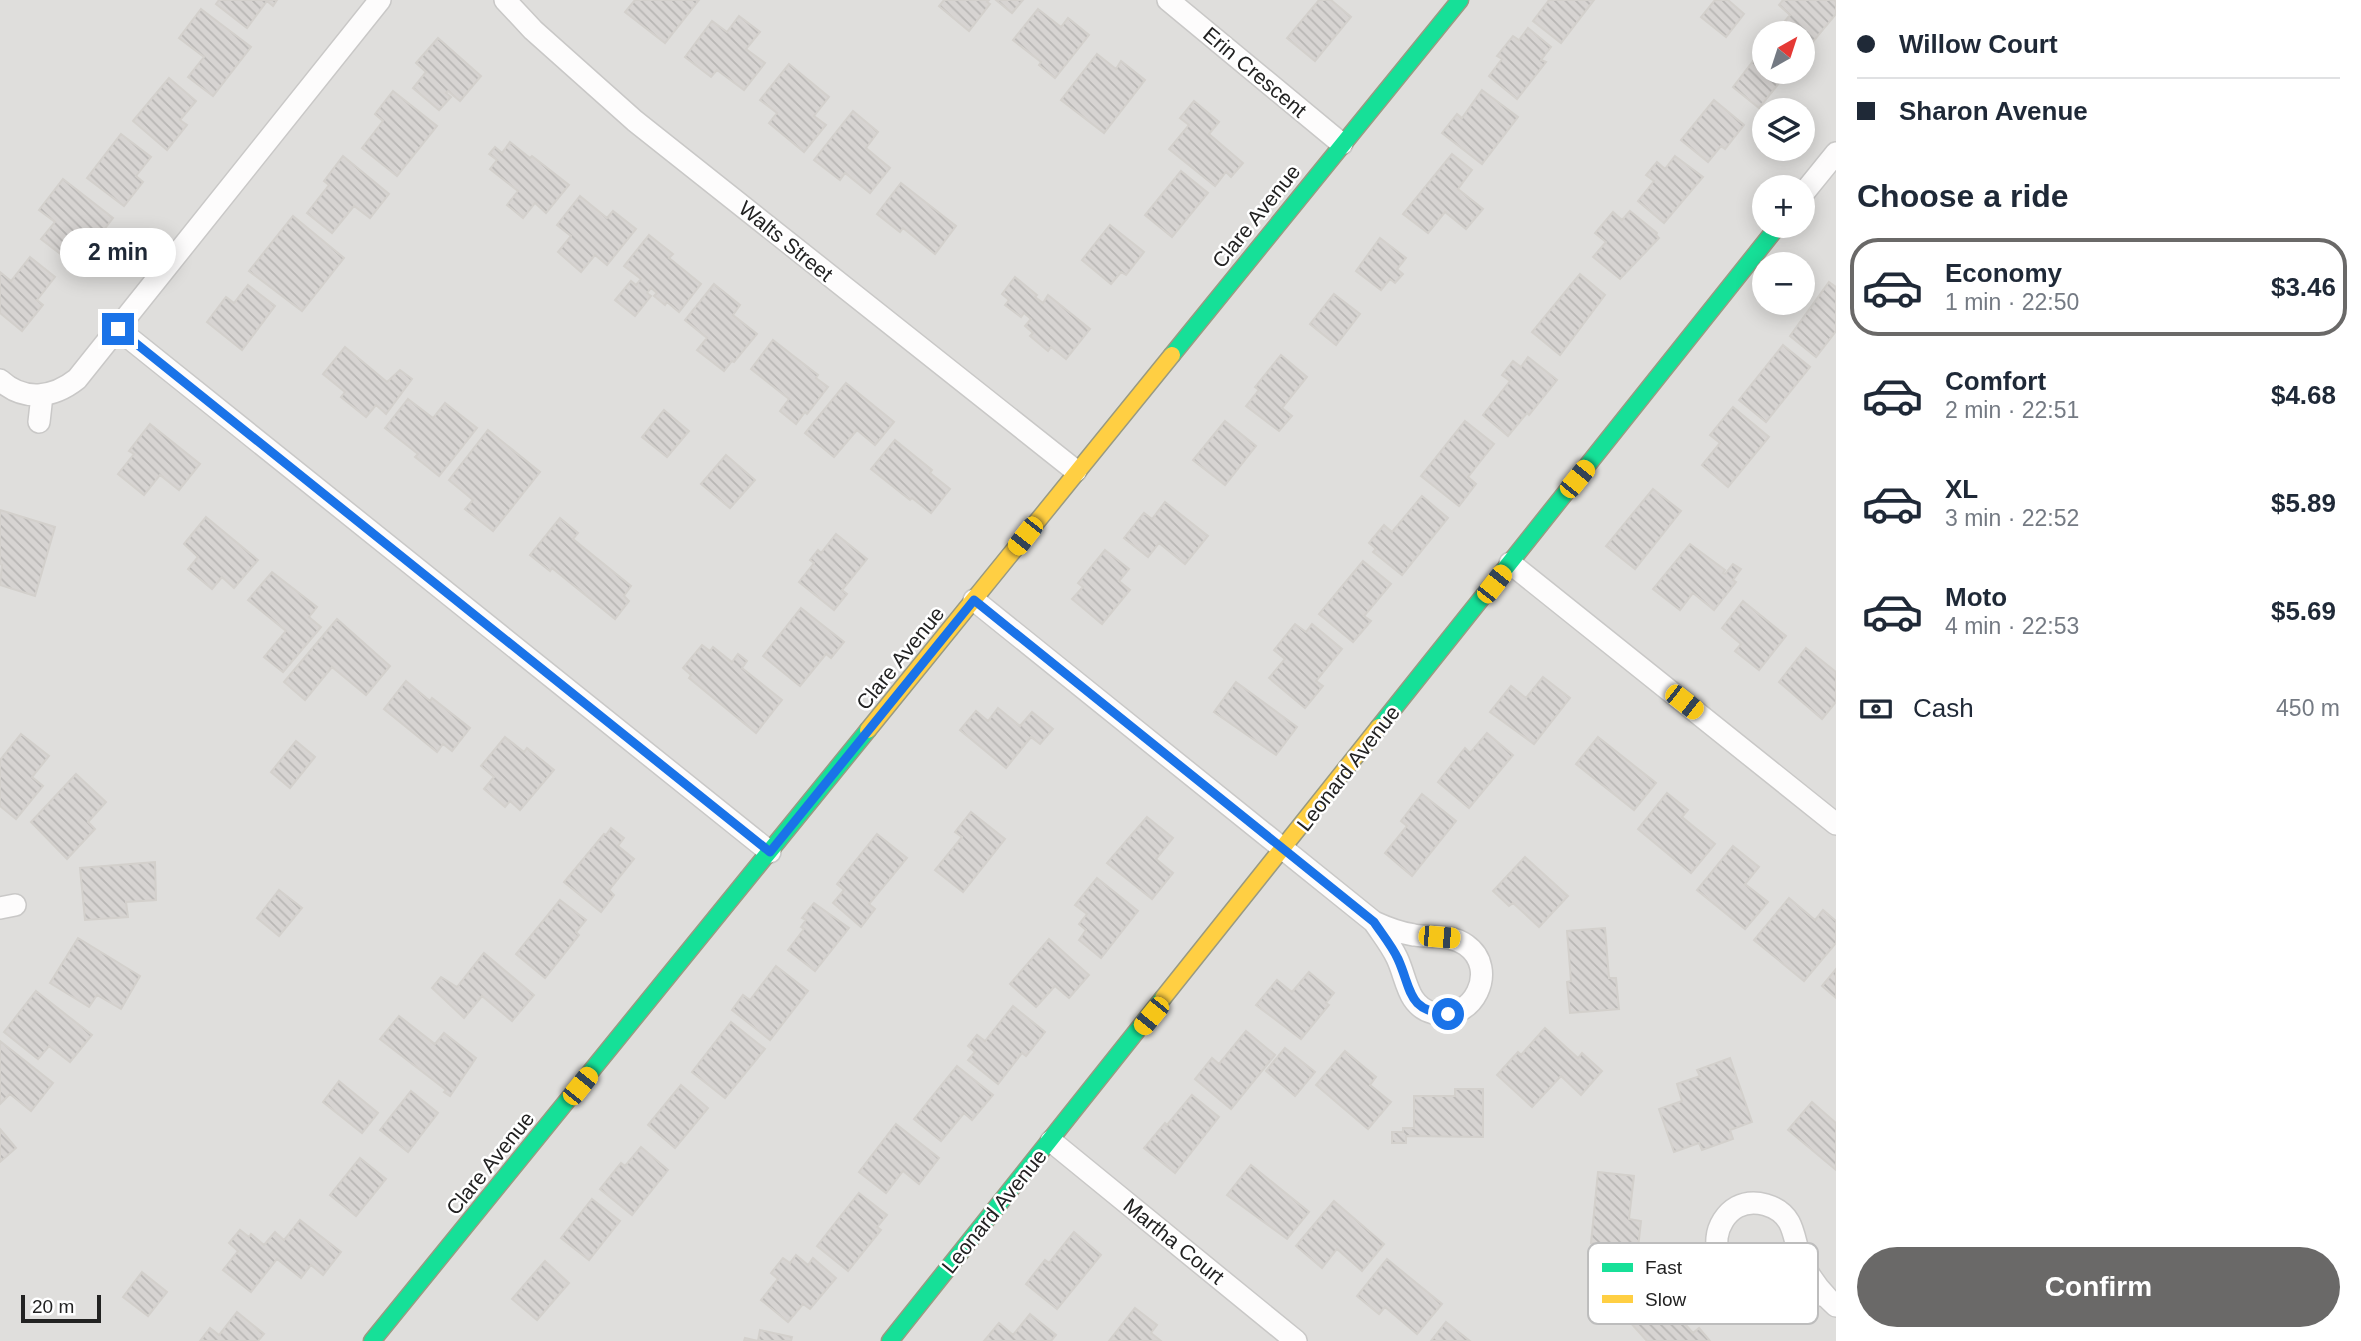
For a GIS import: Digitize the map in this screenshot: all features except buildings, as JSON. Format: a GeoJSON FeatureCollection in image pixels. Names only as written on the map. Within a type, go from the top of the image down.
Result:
{"type":"FeatureCollection","features":[{"type":"Feature","properties":{"kind":"street"},"geometry":{"type":"LineString","coordinates":[[0,380],[17,391],[42,396],[67,387],[77,379],[380,0]]}},
{"type":"Feature","properties":{"kind":"street","name":"Walts Street"},"geometry":{"type":"LineString","coordinates":[[505,0],[533,30],[635,121],[1076,471]]}},
{"type":"Feature","properties":{"kind":"street","name":"Erin Crescent"},"geometry":{"type":"LineString","coordinates":[[1168,0],[1342,144]]}},
{"type":"Feature","properties":{"kind":"street","name":"Clare Avenue"},"geometry":{"type":"LineString","coordinates":[[372,1341],[1460,0]]}},
{"type":"Feature","properties":{"kind":"street"},"geometry":{"type":"LineString","coordinates":[[1815,179],[1836,153]]}},
{"type":"Feature","properties":{"kind":"street","name":"Leonard Avenue"},"geometry":{"type":"LineString","coordinates":[[890,1341],[1768,238]]}},
{"type":"Feature","properties":{"kind":"street"},"geometry":{"type":"LineString","coordinates":[[118,329],[770,852]]}},
{"type":"Feature","properties":{"kind":"street"},"geometry":{"type":"LineString","coordinates":[[39,422],[42,396]]}},
{"type":"Feature","properties":{"kind":"street"},"geometry":{"type":"LineString","coordinates":[[1510,564],[1836,824]]}},
{"type":"Feature","properties":{"kind":"street"},"geometry":{"type":"LineString","coordinates":[[974,600],[1374,922],[1395,931],[1454,939],[1467,946],[1477,957],[1482,971],[1481,986],[1474,1000],[1462,1010],[1448,1014],[1433,1013],[1420,1006],[1410,995],[1398,959],[1374,922]]}},
{"type":"Feature","properties":{"kind":"street","name":"Martha Court"},"geometry":{"type":"LineString","coordinates":[[1051,1141],[1296,1341]]}},
{"type":"Feature","properties":{"kind":"street"},"geometry":{"type":"LineString","coordinates":[[1717,1243],[1718,1230],[1725,1217],[1736,1208],[1751,1203],[1766,1205],[1779,1211],[1789,1223],[1796,1243]]}},
{"type":"Feature","properties":{"kind":"street"},"geometry":{"type":"LineString","coordinates":[[1818,1283],[1830,1301]]}},
{"type":"Feature","properties":{"kind":"shaded area"},"geometry":{"type":"Polygon","coordinates":[[[0,0],[1836,0],[1836,1341],[0,1341],[0,0]]]}},
{"type":"Feature","properties":{"kind":"traffic: fast"},"geometry":{"type":"LineString","coordinates":[[1172,355],[1460,0]]}},
{"type":"Feature","properties":{"kind":"traffic: fast"},"geometry":{"type":"LineString","coordinates":[[1379,727],[1768,238]]}},
{"type":"Feature","properties":{"kind":"traffic: fast"},"geometry":{"type":"LineString","coordinates":[[372,1341],[868,730]]}},
{"type":"Feature","properties":{"kind":"traffic: fast"},"geometry":{"type":"LineString","coordinates":[[890,1341],[1163,998]]}},
{"type":"Feature","properties":{"kind":"traffic: slow"},"geometry":{"type":"LineString","coordinates":[[868,730],[1172,355]]}},
{"type":"Feature","properties":{"kind":"traffic: slow"},"geometry":{"type":"LineString","coordinates":[[1163,998],[1379,727]]}},
{"type":"Feature","properties":{"kind":"route"},"geometry":{"type":"LineString","coordinates":[[118,329],[770,852],[974,600],[1374,922],[1398,959],[1410,995],[1420,1006],[1433,1013],[1448,1014]]}}]}
